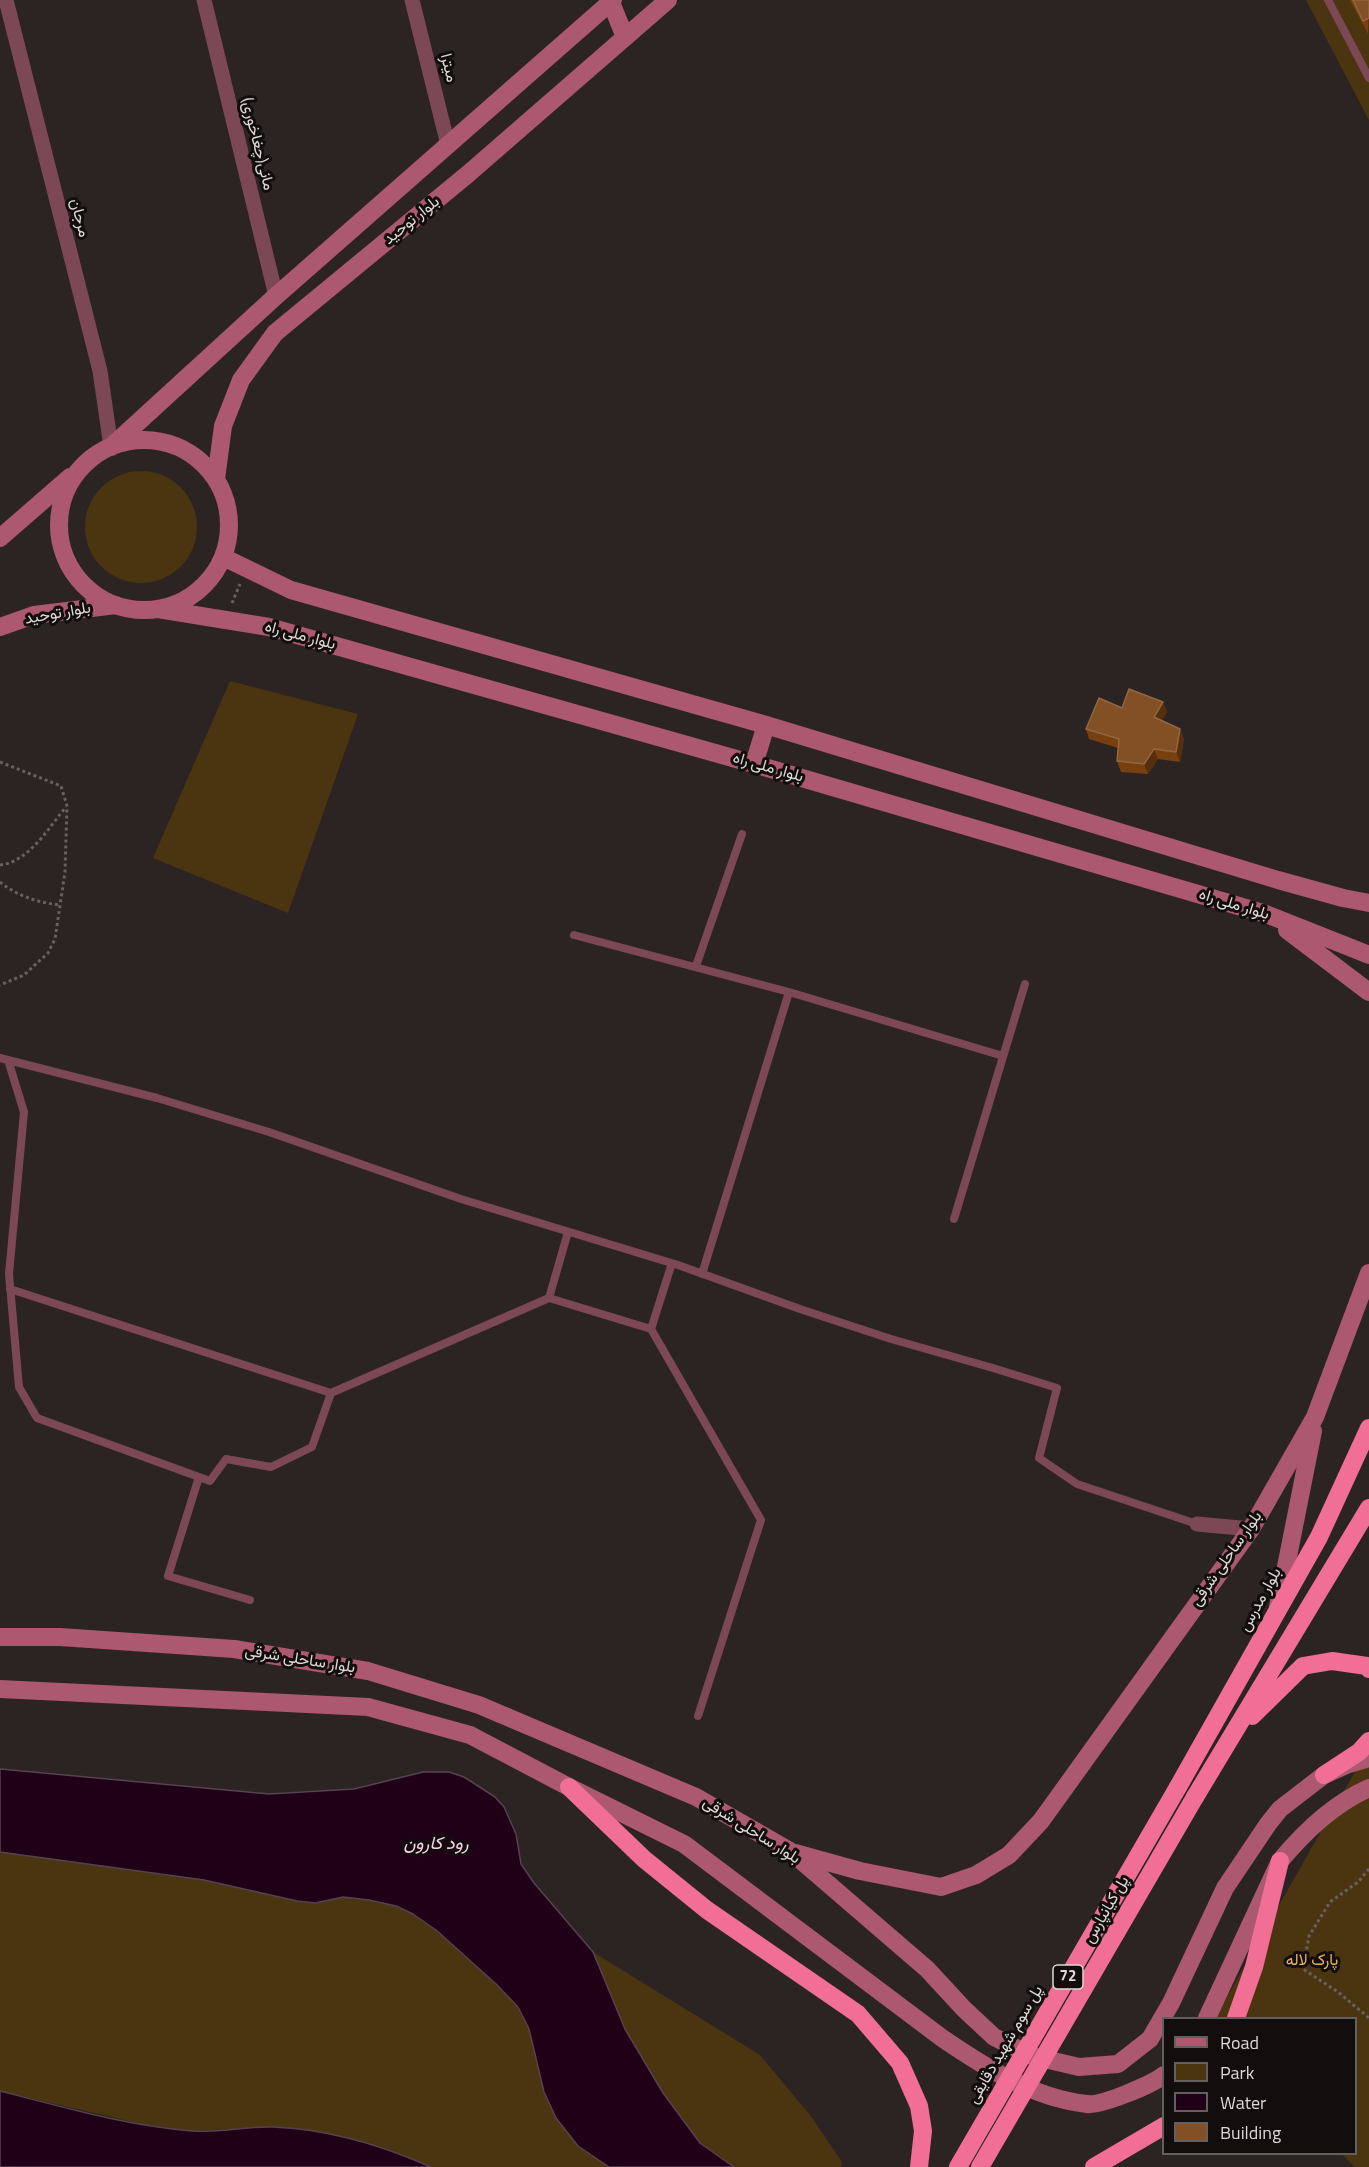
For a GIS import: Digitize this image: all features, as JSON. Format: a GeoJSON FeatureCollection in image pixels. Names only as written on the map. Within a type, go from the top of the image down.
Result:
{"type":"FeatureCollection","features":[{"type":"Feature","properties":{"kind":"highway","name":"بلوار مدرس"},"geometry":{"type":"LineString","coordinates":[[1178,1787],[1319,1537],[1369,1428]]}},
{"type":"Feature","properties":{"kind":"highway","name":"72"},"geometry":{"type":"LineString","coordinates":[[1232,1736],[1369,1508]]}},
{"type":"Feature","properties":{"kind":"highway"},"geometry":{"type":"LineString","coordinates":[[1232,1736],[1303,1666],[1332,1661],[1367,1666],[1369,1669]]}},
{"type":"Feature","properties":{"kind":"highway","name":"پل کیانپارس"},"geometry":{"type":"LineString","coordinates":[[980,2167],[1232,1736]]}},
{"type":"Feature","properties":{"kind":"highway"},"geometry":{"type":"LineString","coordinates":[[1324,1775],[1359,1752],[1369,1741]]}},
{"type":"Feature","properties":{"kind":"highway"},"geometry":{"type":"LineString","coordinates":[[569,1787],[644,1859],[707,1910],[858,2014],[900,2063],[918,2106],[923,2131],[919,2167]]}},
{"type":"Feature","properties":{"kind":"highway","name":"پل سوم شهید دقایقی"},"geometry":{"type":"LineString","coordinates":[[958,2167],[1178,1787]]}},
{"type":"Feature","properties":{"kind":"highway"},"geometry":{"type":"LineString","coordinates":[[1237,2017],[1254,1968],[1280,1861]]}},
{"type":"Feature","properties":{"kind":"highway"},"geometry":{"type":"LineString","coordinates":[[1094,2167],[1162,2127]]}},
{"type":"Feature","properties":{"kind":"main road","name":"بلوار توحید"},"geometry":{"type":"LineString","coordinates":[[216,479],[223,426],[241,380],[275,333],[468,174],[668,0]]}},
{"type":"Feature","properties":{"kind":"main road","name":"بلوار توحید"},"geometry":{"type":"LineString","coordinates":[[111,447],[276,296],[611,1]]}},
{"type":"Feature","properties":{"kind":"main road"},"geometry":{"type":"LineString","coordinates":[[611,1],[625,37]]}},
{"type":"Feature","properties":{"kind":"main road"},"geometry":{"type":"LineString","coordinates":[[0,538],[98,452],[123,442],[149,439],[175,445],[199,459],[216,479],[227,504],[229,531],[223,557],[209,580],[186,599],[158,609],[129,609],[101,599],[78,580],[63,555],[58,525],[63,496],[78,470]]}},
{"type":"Feature","properties":{"kind":"main road"},"geometry":{"type":"LineString","coordinates":[[223,557],[291,590],[766,725],[1278,880],[1369,903]]}},
{"type":"Feature","properties":{"kind":"main road","name":"بلوار توحید"},"geometry":{"type":"LineString","coordinates":[[0,627],[34,615],[116,605]]}},
{"type":"Feature","properties":{"kind":"main road","name":"بلوار ملی راه"},"geometry":{"type":"LineString","coordinates":[[158,609],[269,627],[754,764],[1266,914],[1369,956]]}},
{"type":"Feature","properties":{"kind":"main road"},"geometry":{"type":"LineString","coordinates":[[754,764],[766,725]]}},
{"type":"Feature","properties":{"kind":"main road"},"geometry":{"type":"LineString","coordinates":[[1266,914],[1369,992]]}},
{"type":"Feature","properties":{"kind":"main road","name":"بلوار ساحلی شرقی"},"geometry":{"type":"LineString","coordinates":[[790,1851],[860,1870],[941,1887],[976,1875],[1009,1855],[1041,1821],[1251,1529],[1316,1417],[1369,1273]]}},
{"type":"Feature","properties":{"kind":"main road"},"geometry":{"type":"LineString","coordinates":[[1277,1612],[1316,1417]]}},
{"type":"Feature","properties":{"kind":"main road"},"geometry":{"type":"LineString","coordinates":[[0,1623],[35,1637]]}},
{"type":"Feature","properties":{"kind":"main road","name":"بلوار ساحلی شرقی"},"geometry":{"type":"LineString","coordinates":[[0,1637],[234,1649],[368,1671],[479,1705],[685,1792],[790,1851],[927,1969],[994,2037],[1032,2056],[1079,2067],[1118,2064],[1150,2039],[1162,2018]]}},
{"type":"Feature","properties":{"kind":"main road"},"geometry":{"type":"LineString","coordinates":[[0,1689],[368,1707],[470,1735],[684,1844],[942,2038],[985,2067],[1037,2092],[1089,2105],[1141,2089],[1162,2076]]}},
{"type":"Feature","properties":{"kind":"main road","name":"بلوار ساحلی شرقی"},"geometry":{"type":"LineString","coordinates":[[1163,2017],[1226,1888],[1280,1809],[1324,1775],[1369,1758]]}},
{"type":"Feature","properties":{"kind":"main road"},"geometry":{"type":"LineString","coordinates":[[1208,2017],[1280,1861],[1323,1816],[1369,1788]]}},
{"type":"Feature","properties":{"kind":"street","name":"مرجان"},"geometry":{"type":"LineString","coordinates":[[6,0],[100,371],[111,447]]}},
{"type":"Feature","properties":{"kind":"street","name":"مانی(چغاخوری)"},"geometry":{"type":"LineString","coordinates":[[204,0],[276,296]]}},
{"type":"Feature","properties":{"kind":"street","name":"میترا"},"geometry":{"type":"LineString","coordinates":[[412,0],[448,145]]}},
{"type":"Feature","properties":{"kind":"street"},"geometry":{"type":"LineString","coordinates":[[1197,1524],[1251,1529]]}},
{"type":"Feature","properties":{"kind":"lane"},"geometry":{"type":"LineString","coordinates":[[1328,0],[1369,78]]}},
{"type":"Feature","properties":{"kind":"lane"},"geometry":{"type":"LineString","coordinates":[[696,966],[742,834]]}},
{"type":"Feature","properties":{"kind":"lane"},"geometry":{"type":"LineString","coordinates":[[574,935],[789,992],[1003,1056]]}},
{"type":"Feature","properties":{"kind":"lane"},"geometry":{"type":"LineString","coordinates":[[954,1219],[1025,984]]}},
{"type":"Feature","properties":{"kind":"lane"},"geometry":{"type":"LineString","coordinates":[[702,1274],[789,992]]}},
{"type":"Feature","properties":{"kind":"lane"},"geometry":{"type":"LineString","coordinates":[[4,1059],[157,1098],[461,1199],[672,1263],[879,1335],[1057,1388],[1039,1458],[1077,1484],[1197,1524]]}},
{"type":"Feature","properties":{"kind":"lane"},"geometry":{"type":"LineString","coordinates":[[4,1059],[24,1112],[9,1274],[19,1387],[37,1418],[210,1481],[226,1459],[271,1467],[312,1447],[331,1393]]}},
{"type":"Feature","properties":{"kind":"lane"},"geometry":{"type":"LineString","coordinates":[[549,1298],[568,1232]]}},
{"type":"Feature","properties":{"kind":"lane"},"geometry":{"type":"LineString","coordinates":[[651,1329],[672,1263]]}},
{"type":"Feature","properties":{"kind":"lane"},"geometry":{"type":"LineString","coordinates":[[10,1289],[331,1393],[549,1298],[651,1329],[761,1520],[698,1716]]}},
{"type":"Feature","properties":{"kind":"lane"},"geometry":{"type":"LineString","coordinates":[[199,1477],[168,1576],[250,1600]]}},
{"type":"Feature","properties":{"kind":"path"},"geometry":{"type":"LineString","coordinates":[[226,620],[246,568]]}},
{"type":"Feature","properties":{"kind":"path"},"geometry":{"type":"LineString","coordinates":[[0,762],[5,762],[61,786],[67,806],[65,872],[55,939],[48,953],[24,975],[0,985]]}},
{"type":"Feature","properties":{"kind":"path"},"geometry":{"type":"LineString","coordinates":[[0,865],[12,864],[24,855],[67,806]]}},
{"type":"Feature","properties":{"kind":"path"},"geometry":{"type":"LineString","coordinates":[[0,882],[9,889],[30,898],[61,905]]}},
{"type":"Feature","properties":{"kind":"path"},"geometry":{"type":"LineString","coordinates":[[1369,1869],[1358,1882],[1330,1902],[1309,1936],[1303,1969],[1338,1992],[1369,2018]]}},
{"type":"Feature","properties":{"kind":"green space"},"geometry":{"type":"Polygon","coordinates":[[[1306,0],[1369,0],[1369,120],[1306,0]]]}},
{"type":"Feature","properties":{"kind":"green space"},"geometry":{"type":"Polygon","coordinates":[[[141,471],[162,476],[180,488],[192,506],[197,527],[192,548],[180,566],[162,578],[141,583],[120,578],[102,566],[90,548],[85,527],[90,506],[102,488],[120,476],[141,471]]]}},
{"type":"Feature","properties":{"kind":"green space"},"geometry":{"type":"Polygon","coordinates":[[[230,681],[358,714],[288,913],[153,858],[230,681]]]}},
{"type":"Feature","properties":{"kind":"green space","name":"پارک لاله"},"geometry":{"type":"Polygon","coordinates":[[[1369,1747],[1369,2167],[1355,2167],[1343,2155],[1357,2155],[1357,2017],[1216,2017],[1369,1747]]]}},
{"type":"Feature","properties":{"kind":"green space"},"geometry":{"type":"Polygon","coordinates":[[[0,1852],[204,1880],[297,1901],[315,1903],[343,1897],[369,1900],[396,1906],[413,1914],[436,1930],[518,2007],[529,2029],[544,2092],[609,2167],[431,2167],[391,2150],[344,2137],[305,2130],[273,2127],[192,2131],[146,2125],[0,2091],[0,1852]]]}},
{"type":"Feature","properties":{"kind":"green space"},"geometry":{"type":"Polygon","coordinates":[[[593,1952],[760,2055],[810,2115],[842,2162],[841,2167],[734,2167],[700,2143],[663,2093],[625,2030],[593,1952]]]}},
{"type":"Feature","properties":{"kind":"water","name":"رود کارون"},"geometry":{"type":"Polygon","coordinates":[[[0,1769],[269,1794],[354,1789],[423,1772],[449,1772],[464,1777],[495,1797],[504,1807],[516,1834],[521,1864],[534,1883],[593,1952],[625,2029],[663,2093],[700,2143],[734,2167],[609,2167],[578,2146],[556,2118],[544,2092],[529,2029],[518,2007],[436,1930],[413,1914],[396,1906],[343,1897],[315,1903],[297,1901],[204,1880],[0,1852],[0,1769]]]}},
{"type":"Feature","properties":{"kind":"water"},"geometry":{"type":"Polygon","coordinates":[[[0,2091],[95,2115],[168,2129],[202,2131],[273,2127],[314,2131],[374,2145],[431,2167],[0,2167],[0,2091]]]}},
{"type":"Feature","properties":{"kind":"building"},"geometry":{"type":"Polygon","coordinates":[[[1353,0],[1369,0],[1369,18],[1363,21],[1353,0]]]}},
{"type":"Feature","properties":{"kind":"building"},"geometry":{"type":"Polygon","coordinates":[[[1129,689],[1163,702],[1154,717],[1180,729],[1176,752],[1154,749],[1144,764],[1117,761],[1119,739],[1086,729],[1099,698],[1122,708],[1129,689]]]}}]}
